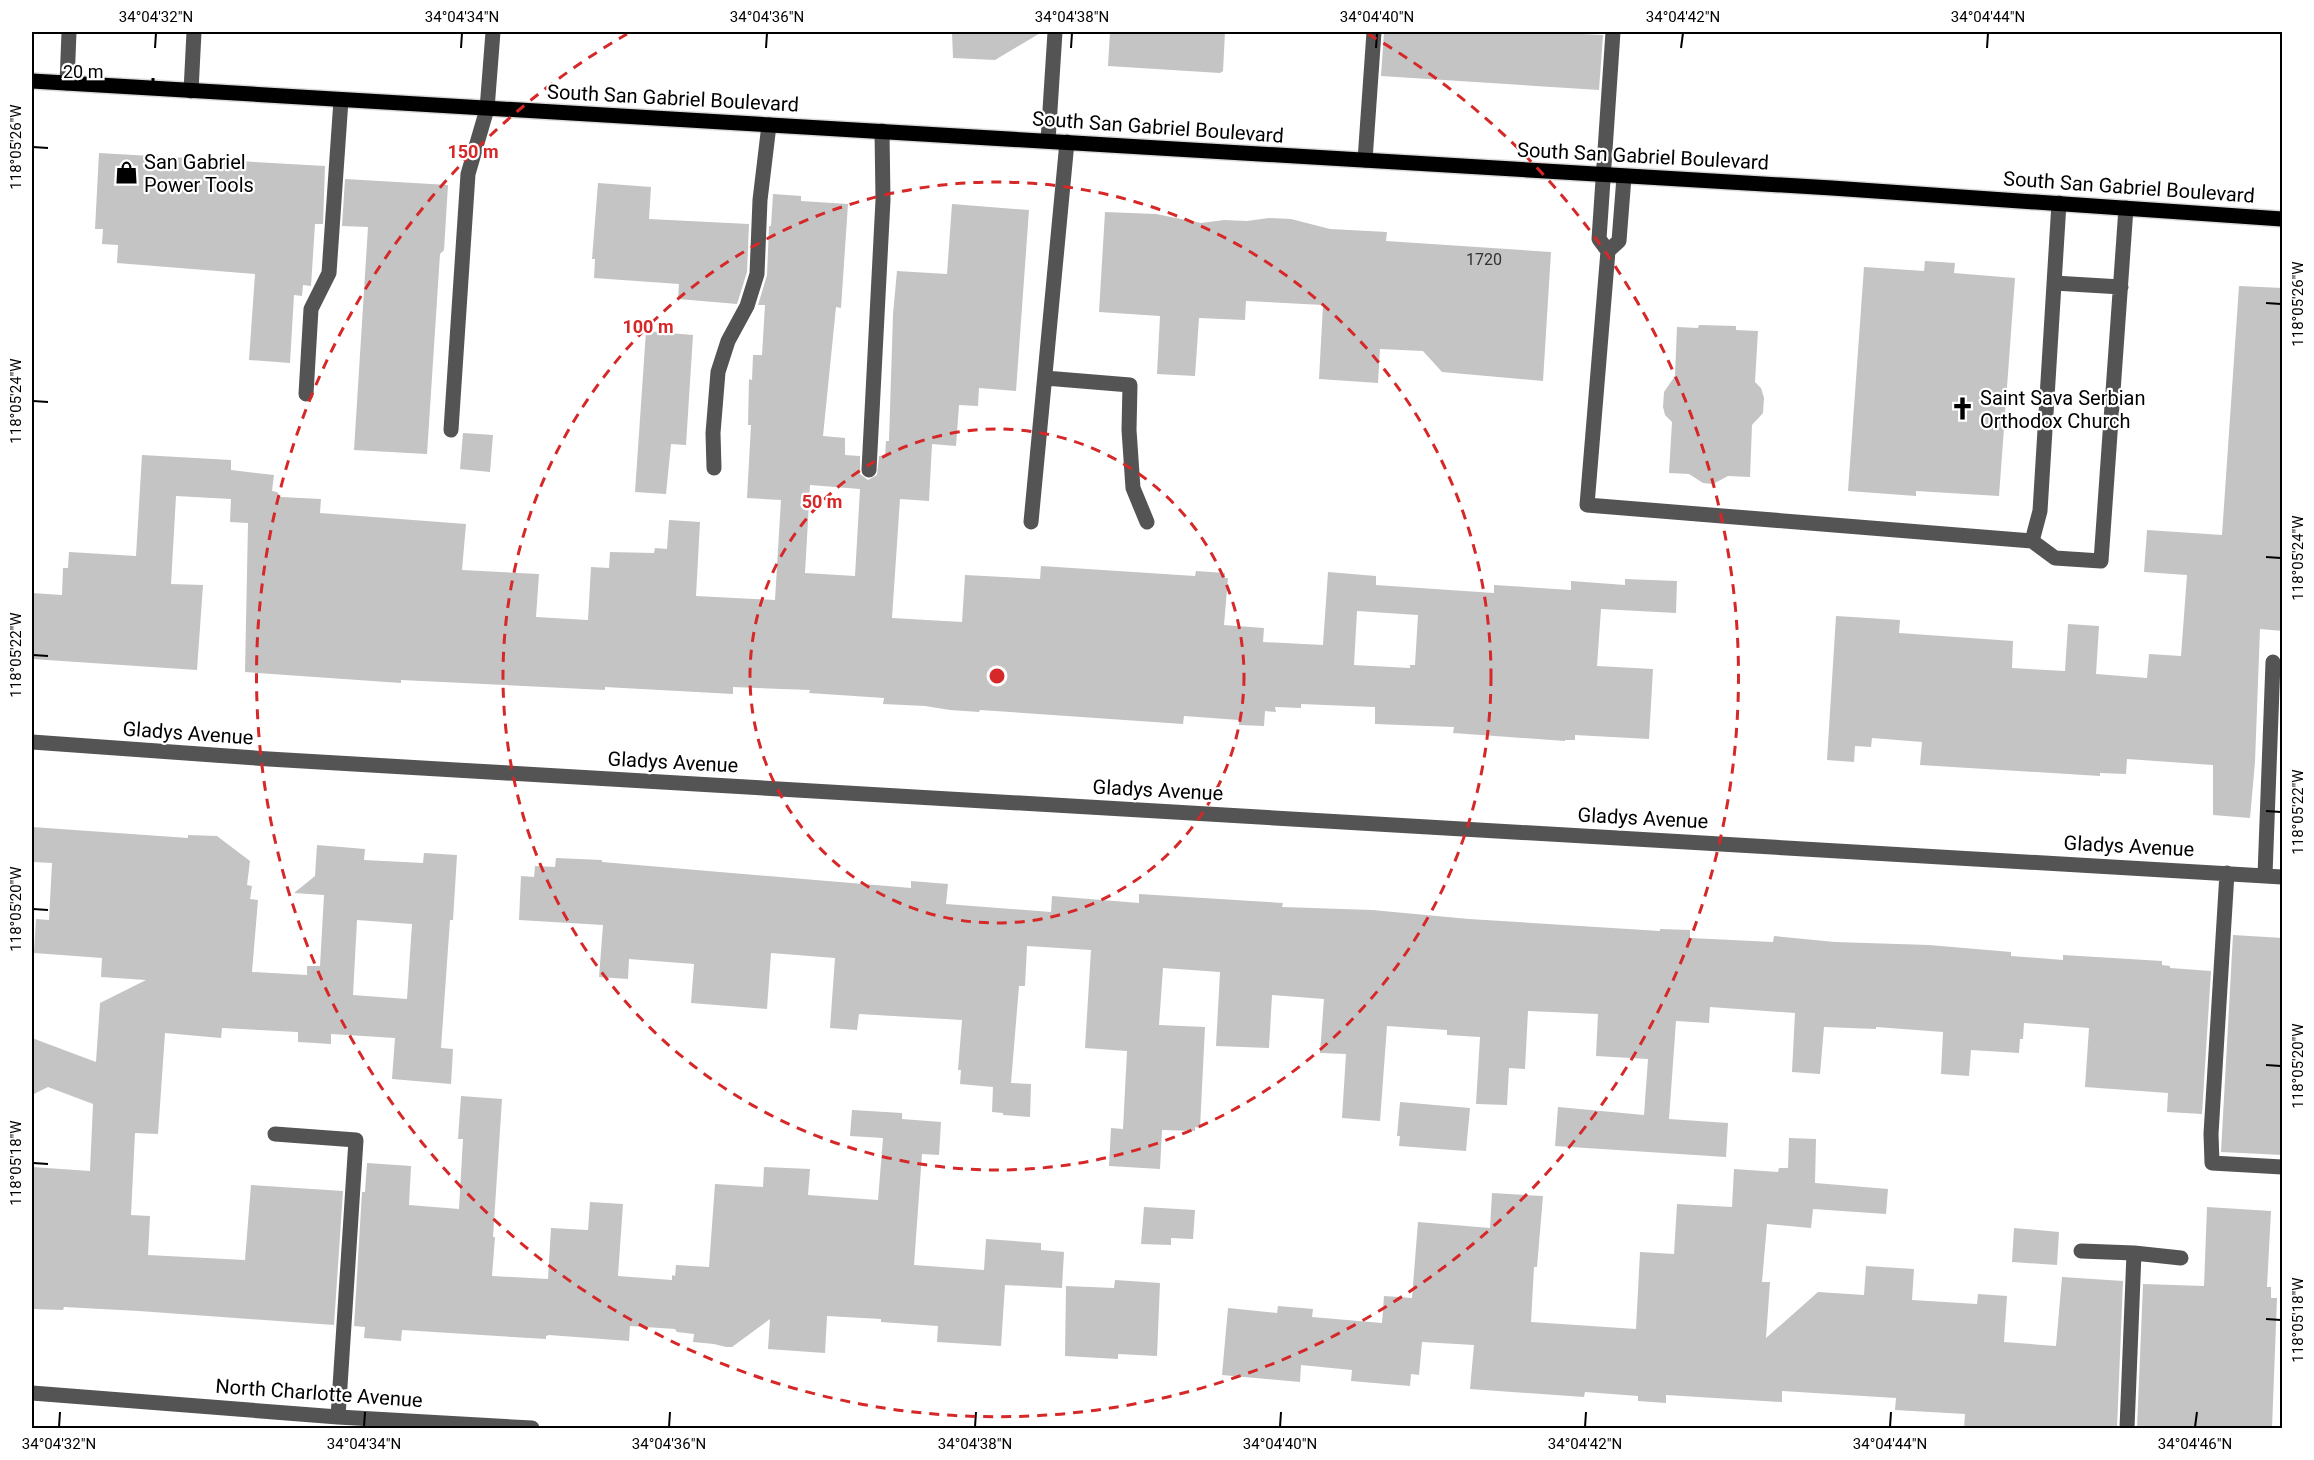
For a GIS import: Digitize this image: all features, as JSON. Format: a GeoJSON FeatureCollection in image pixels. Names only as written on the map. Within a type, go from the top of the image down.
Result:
{"type":"FeatureCollection","features":[{"type":"Feature","properties":{"kind":"main road","name":"South San Gabriel Boulevard"},"geometry":{"type":"LineString","coordinates":[[32,81],[1365,160],[2283,219]]}},
{"type":"Feature","properties":{"kind":"street"},"geometry":{"type":"LineString","coordinates":[[67,83],[69,32]]}},
{"type":"Feature","properties":{"kind":"street"},"geometry":{"type":"LineString","coordinates":[[190,91],[194,32]]}},
{"type":"Feature","properties":{"kind":"street"},"geometry":{"type":"LineString","coordinates":[[451,430],[468,174],[487,109],[493,32]]}},
{"type":"Feature","properties":{"kind":"street"},"geometry":{"type":"LineString","coordinates":[[1048,141],[1055,32]]}},
{"type":"Feature","properties":{"kind":"street"},"geometry":{"type":"LineString","coordinates":[[1365,160],[1374,32]]}},
{"type":"Feature","properties":{"kind":"street"},"geometry":{"type":"LineString","coordinates":[[1613,32],[1599,239],[1608,250],[1587,505],[2032,541],[2055,558],[2102,561],[2126,208]]}},
{"type":"Feature","properties":{"kind":"street"},"geometry":{"type":"LineString","coordinates":[[306,394],[311,309],[329,273],[341,100]]}},
{"type":"Feature","properties":{"kind":"street"},"geometry":{"type":"LineString","coordinates":[[714,468],[713,433],[718,372],[728,341],[747,306],[757,274],[760,200],[769,125]]}},
{"type":"Feature","properties":{"kind":"street"},"geometry":{"type":"LineString","coordinates":[[869,471],[883,200],[882,131]]}},
{"type":"Feature","properties":{"kind":"street"},"geometry":{"type":"LineString","coordinates":[[1031,522],[1066,142]]}},
{"type":"Feature","properties":{"kind":"street"},"geometry":{"type":"LineString","coordinates":[[1608,250],[1619,241],[1624,177]]}},
{"type":"Feature","properties":{"kind":"street"},"geometry":{"type":"LineString","coordinates":[[2032,541],[2040,511],[2059,203]]}},
{"type":"Feature","properties":{"kind":"street"},"geometry":{"type":"LineString","coordinates":[[2054,283],[2121,287]]}},
{"type":"Feature","properties":{"kind":"street"},"geometry":{"type":"LineString","coordinates":[[1045,378],[1130,385],[1129,430],[1133,488],[1147,522]]}},
{"type":"Feature","properties":{"kind":"street"},"geometry":{"type":"LineString","coordinates":[[2265,875],[2273,662]]}},
{"type":"Feature","properties":{"kind":"street","name":"Gladys Avenue"},"geometry":{"type":"LineString","coordinates":[[32,742],[281,760],[2283,877]]}},
{"type":"Feature","properties":{"kind":"street"},"geometry":{"type":"LineString","coordinates":[[2227,873],[2211,1122],[2211,1163],[2283,1167]]}},
{"type":"Feature","properties":{"kind":"street"},"geometry":{"type":"LineString","coordinates":[[275,1134],[356,1140],[338,1417]]}},
{"type":"Feature","properties":{"kind":"street"},"geometry":{"type":"LineString","coordinates":[[2081,1251],[2181,1258]]}},
{"type":"Feature","properties":{"kind":"street"},"geometry":{"type":"LineString","coordinates":[[2127,1428],[2134,1253]]}},
{"type":"Feature","properties":{"kind":"street","name":"North Charlotte Avenue"},"geometry":{"type":"LineString","coordinates":[[32,1393],[338,1417],[532,1428]]}},
{"type":"Feature","properties":{"kind":"building"},"geometry":{"type":"Polygon","coordinates":[[[952,32],[1042,32],[995,60],[953,58],[952,32]]]}},
{"type":"Feature","properties":{"kind":"building"},"geometry":{"type":"Polygon","coordinates":[[[1110,32],[1225,32],[1223,71],[1220,73],[1108,66],[1110,32]]]}},
{"type":"Feature","properties":{"kind":"building"},"geometry":{"type":"Polygon","coordinates":[[[1384,32],[1543,32],[1603,35],[1599,90],[1381,76],[1384,32]]]}},
{"type":"Feature","properties":{"kind":"building"},"geometry":{"type":"Polygon","coordinates":[[[99,153],[325,166],[323,224],[315,224],[311,286],[303,285],[302,296],[294,295],[290,363],[249,360],[255,274],[117,263],[118,245],[102,244],[103,229],[95,229],[99,153]]]}},
{"type":"Feature","properties":{"kind":"building"},"geometry":{"type":"Polygon","coordinates":[[[345,179],[448,185],[444,250],[440,254],[427,454],[354,450],[368,227],[342,226],[345,179]]]}},
{"type":"Feature","properties":{"kind":"building"},"geometry":{"type":"Polygon","coordinates":[[[598,183],[651,187],[649,219],[749,224],[747,272],[737,304],[678,299],[679,284],[594,278],[595,259],[592,259],[598,183]]]}},
{"type":"Feature","properties":{"kind":"building"},"geometry":{"type":"Polygon","coordinates":[[[773,194],[801,196],[801,201],[848,204],[841,308],[836,307],[823,436],[845,438],[845,455],[860,456],[860,474],[868,480],[877,475],[879,456],[885,456],[886,441],[889,441],[893,314],[897,271],[947,274],[952,204],[1029,210],[1016,391],[979,388],[978,406],[959,405],[956,446],[932,444],[929,501],[900,499],[892,618],[962,622],[965,575],[1040,579],[1041,566],[1195,576],[1196,571],[1225,573],[1225,578],[1228,578],[1224,625],[1264,628],[1263,642],[1323,645],[1328,572],[1376,576],[1376,585],[1494,593],[1494,585],[1571,590],[1571,581],[1625,585],[1625,579],[1677,581],[1676,613],[1601,609],[1597,666],[1653,669],[1649,739],[1575,735],[1575,740],[1565,741],[1453,733],[1454,727],[1375,724],[1375,707],[1301,704],[1301,708],[1275,707],[1276,712],[1265,711],[1264,726],[1239,725],[1239,720],[1184,716],[1183,724],[883,704],[884,698],[809,693],[810,690],[733,687],[733,694],[605,687],[605,690],[401,680],[401,683],[245,672],[248,523],[230,522],[231,499],[176,496],[171,584],[203,585],[197,670],[32,659],[32,593],[62,595],[63,568],[68,568],[69,552],[136,556],[142,455],[231,460],[231,470],[274,475],[272,491],[277,492],[281,497],[321,499],[320,513],[466,524],[462,570],[539,574],[536,617],[588,620],[591,567],[609,568],[610,552],[654,553],[655,548],[667,549],[669,520],[700,522],[696,596],[775,600],[781,500],[747,498],[751,425],[748,425],[749,379],[752,380],[753,355],[762,355],[765,305],[758,305],[767,275],[769,226],[771,226],[773,194]],[[810,485],[805,573],[855,576],[860,489],[810,485]],[[1357,611],[1354,665],[1410,668],[1410,665],[1415,665],[1418,615],[1357,611]]]}},
{"type":"Feature","properties":{"kind":"building"},"geometry":{"type":"Polygon","coordinates":[[[1105,212],[1156,214],[1201,223],[1269,218],[1291,219],[1330,229],[1387,232],[1386,241],[1551,252],[1543,381],[1442,372],[1423,351],[1380,349],[1378,383],[1319,379],[1323,305],[1246,301],[1245,320],[1199,318],[1195,376],[1157,374],[1160,316],[1099,312],[1105,212]]]}},
{"type":"Feature","properties":{"kind":"building"},"geometry":{"type":"Polygon","coordinates":[[[1925,261],[1955,263],[1954,273],[2015,278],[1999,496],[1916,491],[1916,496],[1848,491],[1864,267],[1924,271],[1925,261]]]}},
{"type":"Feature","properties":{"kind":"building"},"geometry":{"type":"Polygon","coordinates":[[[2239,286],[2283,288],[2283,631],[2260,629],[2255,762],[2250,818],[2213,815],[2213,765],[2127,759],[2126,774],[2100,773],[2100,776],[1920,765],[1922,742],[1872,738],[1871,747],[1855,746],[1854,762],[1827,760],[1836,616],[1900,620],[1899,633],[2013,641],[2012,668],[2065,671],[2068,624],[2099,626],[2096,674],[2147,678],[2149,654],[2181,656],[2187,575],[2144,572],[2147,530],[2222,535],[2239,286]]]}},
{"type":"Feature","properties":{"kind":"building"},"geometry":{"type":"Polygon","coordinates":[[[1699,325],[1736,326],[1736,330],[1758,331],[1755,382],[1761,388],[1764,398],[1763,413],[1752,425],[1750,477],[1728,476],[1713,484],[1703,483],[1689,474],[1669,473],[1672,422],[1665,415],[1663,407],[1664,392],[1675,376],[1677,327],[1698,328],[1699,325]]]}},
{"type":"Feature","properties":{"kind":"building"},"geometry":{"type":"Polygon","coordinates":[[[646,331],[693,335],[686,445],[671,444],[666,494],[635,492],[646,331]]]}},
{"type":"Feature","properties":{"kind":"building"},"geometry":{"type":"Polygon","coordinates":[[[463,433],[493,435],[490,472],[460,469],[463,433]]]}},
{"type":"Feature","properties":{"kind":"building"},"geometry":{"type":"Polygon","coordinates":[[[32,827],[188,838],[188,835],[217,836],[250,861],[247,885],[252,886],[250,899],[258,900],[252,972],[307,975],[307,966],[320,966],[324,895],[294,893],[315,876],[317,845],[365,849],[364,860],[423,863],[424,853],[457,855],[441,1048],[453,1049],[451,1084],[392,1079],[395,1038],[331,1034],[331,1044],[298,1042],[298,1032],[222,1028],[221,1038],[165,1033],[158,1134],[135,1133],[131,1215],[150,1216],[148,1255],[245,1260],[251,1185],[343,1191],[334,1325],[64,1307],[63,1310],[32,1309],[32,1167],[90,1171],[93,1104],[48,1087],[32,1095],[32,1038],[96,1062],[100,1003],[146,980],[101,977],[102,958],[34,953],[36,919],[49,920],[52,863],[32,862],[32,827]],[[357,920],[353,995],[407,999],[412,924],[357,920]]]}},
{"type":"Feature","properties":{"kind":"building"},"geometry":{"type":"Polygon","coordinates":[[[556,858],[602,860],[602,862],[911,888],[911,881],[948,884],[946,904],[1051,912],[1052,896],[1139,903],[1139,894],[1283,903],[1282,907],[1372,910],[1469,919],[1660,931],[1660,929],[1690,930],[1690,938],[1773,942],[1774,936],[1835,942],[1929,945],[2011,952],[2011,956],[2063,960],[2063,955],[2162,961],[2162,965],[2170,966],[2170,968],[2211,971],[2202,1114],[2167,1112],[2168,1093],[2085,1087],[2089,1028],[2024,1023],[2019,1053],[1971,1050],[1969,1076],[1941,1074],[1943,1032],[1876,1027],[1876,1029],[1824,1027],[1820,1074],[1792,1072],[1795,1013],[1710,1007],[1709,1023],[1676,1021],[1669,1119],[1728,1123],[1726,1157],[1555,1146],[1558,1107],[1644,1115],[1648,1059],[1596,1056],[1598,1014],[1528,1011],[1525,1069],[1509,1068],[1507,1105],[1476,1104],[1480,1037],[1447,1035],[1447,1030],[1387,1026],[1380,1121],[1342,1118],[1346,1054],[1320,1053],[1324,999],[1272,995],[1269,1048],[1216,1046],[1220,972],[1163,968],[1159,1025],[1205,1027],[1200,1128],[1195,1127],[1195,1131],[1162,1130],[1160,1169],[1109,1166],[1111,1128],[1123,1129],[1127,1051],[1085,1048],[1091,950],[1027,946],[1025,986],[1019,986],[1011,1083],[1031,1084],[1030,1117],[1003,1115],[1003,1113],[992,1112],[993,1087],[960,1084],[961,1070],[958,1070],[962,1020],[859,1014],[857,1030],[830,1028],[835,958],[771,953],[767,1009],[691,1003],[694,964],[629,959],[628,979],[599,977],[603,925],[519,920],[521,876],[534,877],[535,866],[555,867],[556,858]]]}},
{"type":"Feature","properties":{"kind":"building"},"geometry":{"type":"Polygon","coordinates":[[[2233,935],[2283,938],[2283,1155],[2221,1152],[2233,935]]]}},
{"type":"Feature","properties":{"kind":"building"},"geometry":{"type":"Polygon","coordinates":[[[461,1096],[502,1099],[492,1276],[548,1279],[551,1228],[588,1230],[590,1202],[623,1204],[618,1276],[672,1280],[672,1275],[675,1276],[676,1265],[709,1267],[715,1184],[763,1187],[764,1167],[810,1169],[808,1195],[878,1200],[883,1138],[850,1136],[852,1110],[902,1113],[902,1119],[941,1122],[939,1155],[922,1154],[914,1265],[984,1270],[986,1239],[1041,1243],[1041,1250],[1064,1252],[1062,1288],[1005,1285],[1001,1346],[937,1342],[938,1326],[881,1322],[881,1319],[827,1316],[825,1353],[768,1349],[770,1319],[732,1347],[693,1342],[694,1334],[677,1332],[675,1329],[630,1326],[629,1341],[549,1335],[546,1339],[402,1330],[401,1341],[364,1338],[365,1327],[354,1326],[362,1192],[365,1192],[367,1163],[411,1166],[409,1205],[459,1209],[463,1139],[458,1139],[461,1096]]]}},
{"type":"Feature","properties":{"kind":"building"},"geometry":{"type":"Polygon","coordinates":[[[1400,1102],[1470,1108],[1466,1151],[1399,1146],[1400,1136],[1397,1136],[1400,1102]]]}},
{"type":"Feature","properties":{"kind":"building"},"geometry":{"type":"Polygon","coordinates":[[[1789,1138],[1816,1139],[1815,1183],[1888,1189],[1886,1214],[1813,1209],[1811,1228],[1767,1224],[1762,1282],[1770,1282],[1766,1338],[1818,1292],[1864,1295],[1866,1266],[1914,1269],[1912,1300],[1977,1304],[1978,1294],[2007,1296],[2004,1342],[2056,1346],[2062,1277],[2123,1281],[2117,1428],[1964,1428],[1965,1414],[1895,1410],[1896,1398],[1782,1391],[1782,1402],[1666,1395],[1666,1403],[1638,1401],[1638,1396],[1585,1392],[1584,1397],[1470,1389],[1474,1345],[1422,1342],[1419,1375],[1411,1374],[1410,1386],[1351,1381],[1352,1370],[1301,1365],[1300,1382],[1222,1375],[1228,1308],[1277,1313],[1278,1306],[1313,1309],[1312,1317],[1382,1323],[1384,1296],[1412,1298],[1418,1222],[1490,1228],[1492,1193],[1543,1196],[1537,1267],[1534,1267],[1531,1322],[1636,1329],[1640,1252],[1674,1254],[1677,1204],[1732,1207],[1734,1169],[1778,1172],[1779,1168],[1788,1168],[1789,1138]]]}},
{"type":"Feature","properties":{"kind":"building"},"geometry":{"type":"Polygon","coordinates":[[[1144,1207],[1195,1210],[1193,1239],[1171,1238],[1171,1245],[1141,1244],[1144,1207]]]}},
{"type":"Feature","properties":{"kind":"building"},"geometry":{"type":"Polygon","coordinates":[[[2207,1207],[2271,1211],[2267,1287],[2271,1287],[2271,1298],[2277,1298],[2272,1428],[2137,1428],[2143,1284],[2204,1286],[2207,1207]]]}},
{"type":"Feature","properties":{"kind":"building"},"geometry":{"type":"Polygon","coordinates":[[[2014,1228],[2059,1232],[2057,1265],[2012,1262],[2014,1228]]]}},
{"type":"Feature","properties":{"kind":"building"},"geometry":{"type":"Polygon","coordinates":[[[1115,1280],[1160,1283],[1157,1356],[1118,1354],[1118,1359],[1065,1356],[1066,1286],[1114,1288],[1115,1280]]]}},
{"type":"Feature","properties":{"kind":"place","name":"San Gabriel Power Tools"},"geometry":{"type":"Point","coordinates":[126,173]}},
{"type":"Feature","properties":{"kind":"place","name":"Saint Sava Serbian Orthodox Church"},"geometry":{"type":"Point","coordinates":[1962,409]}}]}
